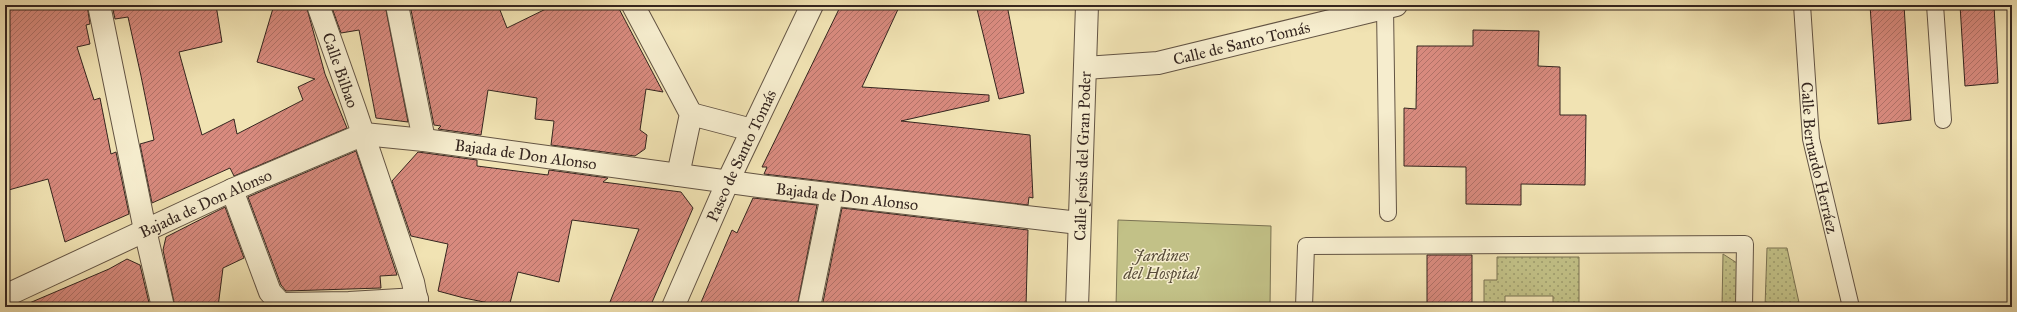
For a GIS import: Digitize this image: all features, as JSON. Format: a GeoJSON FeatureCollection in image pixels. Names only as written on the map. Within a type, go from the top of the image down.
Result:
{"type":"FeatureCollection","features":[{"type":"Feature","properties":{"kind":"street"},"geometry":{"type":"LineString","coordinates":[[99,5],[145,230],[163,307]]}},
{"type":"Feature","properties":{"kind":"street","name":"Calle Bilbao"},"geometry":{"type":"LineString","coordinates":[[318,5],[364,134],[418,303]]}},
{"type":"Feature","properties":{"kind":"street"},"geometry":{"type":"LineString","coordinates":[[397,5],[424,140]]}},
{"type":"Feature","properties":{"kind":"street"},"geometry":{"type":"LineString","coordinates":[[633,5],[691,114],[678,175]]}},
{"type":"Feature","properties":{"kind":"street","name":"Paseo de Santo Tomás"},"geometry":{"type":"LineString","coordinates":[[674,307],[728,182],[812,5]]}},
{"type":"Feature","properties":{"kind":"street","name":"Calle Jesús del Gran Poder"},"geometry":{"type":"LineString","coordinates":[[1077,307],[1087,5]]}},
{"type":"Feature","properties":{"kind":"street","name":"Calle de Santo Tomás"},"geometry":{"type":"LineString","coordinates":[[1085,68],[1158,63],[1390,6]]}},
{"type":"Feature","properties":{"kind":"street"},"geometry":{"type":"LineString","coordinates":[[691,114],[752,130]]}},
{"type":"Feature","properties":{"kind":"street","name":"Bajada de Don Alonso"},"geometry":{"type":"LineString","coordinates":[[5,296],[232,190],[364,134],[424,140],[832,195],[1079,223]]}},
{"type":"Feature","properties":{"kind":"street"},"geometry":{"type":"LineString","coordinates":[[232,190],[270,292],[280,305],[418,303]]}},
{"type":"Feature","properties":{"kind":"street"},"geometry":{"type":"LineString","coordinates":[[810,307],[832,195]]}},
{"type":"Feature","properties":{"kind":"lane","name":"Calle Bernardo Herráez"},"geometry":{"type":"LineString","coordinates":[[1802,5],[1811,139],[1851,307]]}},
{"type":"Feature","properties":{"kind":"lane"},"geometry":{"type":"LineString","coordinates":[[1935,5],[1943,120]]}},
{"type":"Feature","properties":{"kind":"lane"},"geometry":{"type":"LineString","coordinates":[[1388,213],[1390,6]]}},
{"type":"Feature","properties":{"kind":"lane"},"geometry":{"type":"LineString","coordinates":[[1304,307],[1306,246],[1745,244],[1744,307]]}},
{"type":"Feature","properties":{"kind":"green space","name":"Jardines del Hospital"},"geometry":{"type":"Polygon","coordinates":[[[1118,220],[1271,226],[1270,307],[1116,307],[1118,220]]]}},
{"type":"Feature","properties":{"kind":"green space"},"geometry":{"type":"Polygon","coordinates":[[[1767,248],[1787,248],[1800,307],[1765,307],[1767,248]]]}},
{"type":"Feature","properties":{"kind":"green space"},"geometry":{"type":"Polygon","coordinates":[[[1723,254],[1737,263],[1737,307],[1722,307],[1723,254]]]}},
{"type":"Feature","properties":{"kind":"green space"},"geometry":{"type":"Polygon","coordinates":[[[1497,257],[1579,257],[1579,307],[1553,307],[1553,296],[1505,296],[1505,307],[1484,307],[1484,280],[1497,280],[1497,257]]]}},
{"type":"Feature","properties":{"kind":"building"},"geometry":{"type":"Polygon","coordinates":[[[5,5],[87,5],[90,24],[86,25],[90,44],[77,47],[94,100],[100,98],[111,154],[116,152],[129,214],[65,242],[48,179],[5,191],[5,5]]]}},
{"type":"Feature","properties":{"kind":"building"},"geometry":{"type":"Polygon","coordinates":[[[112,5],[216,5],[222,42],[179,52],[202,135],[234,119],[237,134],[303,100],[298,87],[315,79],[257,62],[274,5],[306,5],[325,74],[347,128],[234,176],[230,168],[152,203],[140,144],[154,140],[128,17],[115,19],[112,5]]]}},
{"type":"Feature","properties":{"kind":"building"},"geometry":{"type":"Polygon","coordinates":[[[331,5],[385,5],[408,122],[376,118],[359,30],[341,33],[331,5]]]}},
{"type":"Feature","properties":{"kind":"building"},"geometry":{"type":"Polygon","coordinates":[[[410,5],[498,5],[507,28],[554,5],[617,5],[663,92],[646,89],[640,130],[647,135],[645,149],[635,156],[551,145],[554,121],[535,119],[537,98],[488,90],[481,135],[438,129],[441,126],[434,125],[410,5]]]}},
{"type":"Feature","properties":{"kind":"building"},"geometry":{"type":"Polygon","coordinates":[[[841,5],[900,5],[862,87],[989,95],[989,101],[901,121],[1030,135],[1033,198],[1029,197],[1028,205],[764,174],[767,167],[762,167],[841,5]]]}},
{"type":"Feature","properties":{"kind":"building"},"geometry":{"type":"Polygon","coordinates":[[[976,5],[1007,5],[1024,93],[999,99],[976,5]]]}},
{"type":"Feature","properties":{"kind":"building"},"geometry":{"type":"Polygon","coordinates":[[[1870,5],[1904,5],[1911,120],[1878,124],[1870,5]]]}},
{"type":"Feature","properties":{"kind":"building"},"geometry":{"type":"Polygon","coordinates":[[[1960,5],[1994,5],[1998,83],[1965,86],[1960,5]]]}},
{"type":"Feature","properties":{"kind":"building"},"geometry":{"type":"Polygon","coordinates":[[[1473,30],[1539,31],[1538,66],[1560,67],[1560,115],[1586,115],[1585,185],[1521,184],[1521,205],[1466,204],[1466,167],[1404,166],[1404,108],[1416,109],[1417,46],[1473,46],[1473,30]]]}},
{"type":"Feature","properties":{"kind":"building"},"geometry":{"type":"Polygon","coordinates":[[[356,151],[397,275],[380,276],[381,288],[286,291],[281,285],[248,197],[356,151]]]}},
{"type":"Feature","properties":{"kind":"building"},"geometry":{"type":"Polygon","coordinates":[[[418,152],[477,160],[477,166],[548,175],[549,170],[608,178],[603,182],[681,192],[693,208],[650,307],[608,307],[639,229],[572,220],[559,282],[518,272],[509,307],[464,298],[438,291],[448,244],[411,236],[392,181],[418,152]]]}},
{"type":"Feature","properties":{"kind":"building"},"geometry":{"type":"Polygon","coordinates":[[[753,198],[817,205],[797,307],[699,307],[732,230],[737,233],[753,198]]]}},
{"type":"Feature","properties":{"kind":"building"},"geometry":{"type":"Polygon","coordinates":[[[225,207],[244,258],[223,268],[218,307],[175,307],[163,250],[166,237],[225,207]]]}},
{"type":"Feature","properties":{"kind":"building"},"geometry":{"type":"Polygon","coordinates":[[[842,208],[1028,230],[1026,307],[822,307],[842,208]]]}},
{"type":"Feature","properties":{"kind":"building"},"geometry":{"type":"Polygon","coordinates":[[[1427,255],[1472,255],[1472,307],[1427,307],[1427,255]]]}},
{"type":"Feature","properties":{"kind":"building"},"geometry":{"type":"Polygon","coordinates":[[[127,259],[140,265],[150,307],[20,307],[109,269],[127,259]]]}}]}
